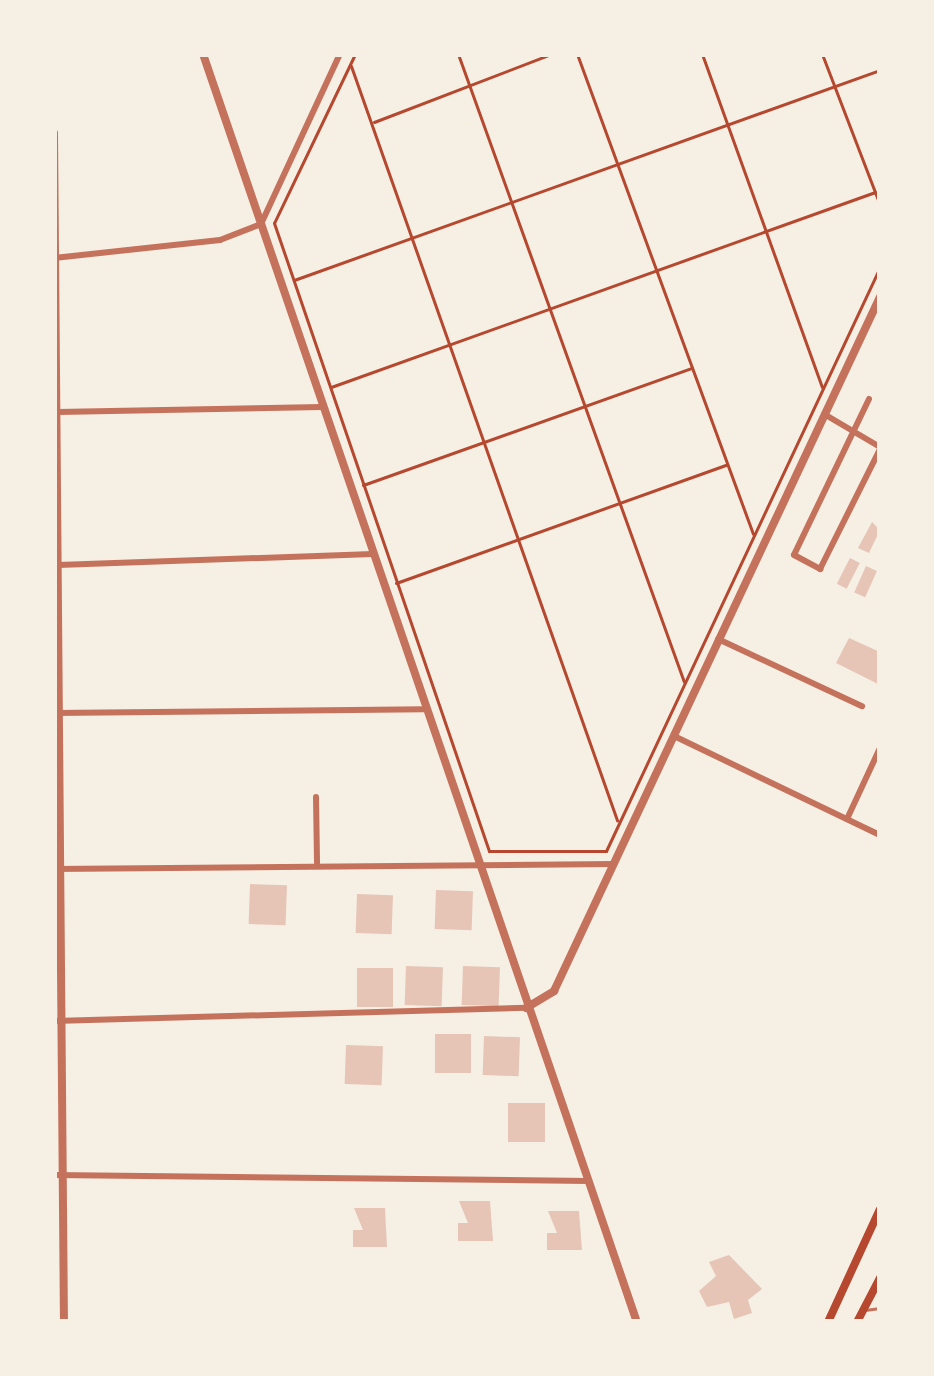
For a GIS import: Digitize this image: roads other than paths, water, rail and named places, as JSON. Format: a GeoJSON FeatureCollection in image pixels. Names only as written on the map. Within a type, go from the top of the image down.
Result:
{"type":"FeatureCollection","features":[{"type":"Feature","properties":{"kind":"main road"},"geometry":{"type":"LineString","coordinates":[[828,1322],[880,1209]]}},
{"type":"Feature","properties":{"kind":"main road"},"geometry":{"type":"LineString","coordinates":[[857,1322],[880,1278]]}},
{"type":"Feature","properties":{"kind":"street"},"geometry":{"type":"LineString","coordinates":[[203,54],[637,1322]]}},
{"type":"Feature","properties":{"kind":"street"},"geometry":{"type":"LineString","coordinates":[[55,258],[220,240],[261,224],[340,54]]}},
{"type":"Feature","properties":{"kind":"street"},"geometry":{"type":"LineString","coordinates":[[54,133],[59,1175],[64,1322]]}},
{"type":"Feature","properties":{"kind":"street"},"geometry":{"type":"LineString","coordinates":[[58,1021],[526,1008],[554,991],[880,297]]}},
{"type":"Feature","properties":{"kind":"street"},"geometry":{"type":"LineString","coordinates":[[824,414],[854,431],[880,448],[820,568],[794,555],[854,431],[869,399]]}},
{"type":"Feature","properties":{"kind":"street"},"geometry":{"type":"LineString","coordinates":[[56,412],[322,407]]}},
{"type":"Feature","properties":{"kind":"street"},"geometry":{"type":"LineString","coordinates":[[56,565],[373,554]]}},
{"type":"Feature","properties":{"kind":"street"},"geometry":{"type":"LineString","coordinates":[[718,639],[862,706]]}},
{"type":"Feature","properties":{"kind":"street"},"geometry":{"type":"LineString","coordinates":[[57,713],[424,709]]}},
{"type":"Feature","properties":{"kind":"street"},"geometry":{"type":"LineString","coordinates":[[674,736],[880,835]]}},
{"type":"Feature","properties":{"kind":"street"},"geometry":{"type":"LineString","coordinates":[[848,819],[880,748]]}},
{"type":"Feature","properties":{"kind":"street"},"geometry":{"type":"LineString","coordinates":[[316,797],[317,863]]}},
{"type":"Feature","properties":{"kind":"street"},"geometry":{"type":"LineString","coordinates":[[57,869],[317,863],[614,864]]}},
{"type":"Feature","properties":{"kind":"street"},"geometry":{"type":"LineString","coordinates":[[59,1175],[588,1180]]}},
{"type":"Feature","properties":{"kind":"lane"},"geometry":{"type":"LineString","coordinates":[[863,1310],[880,1308]]}}]}
